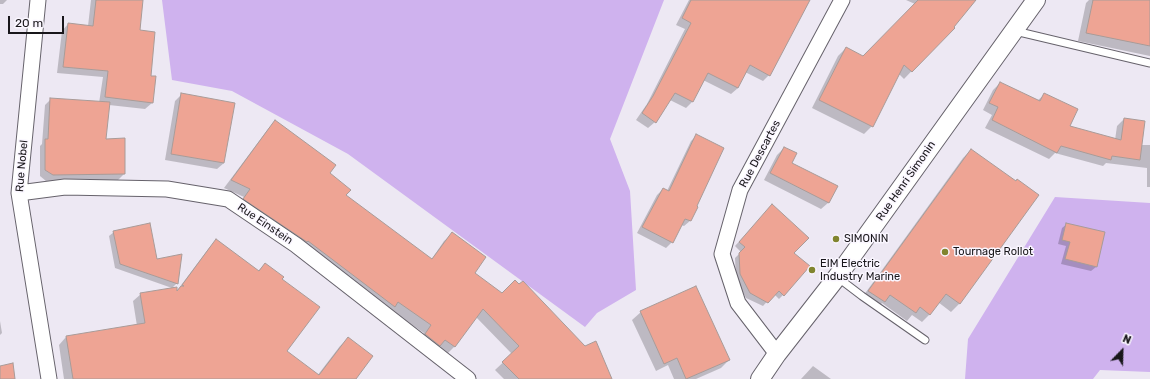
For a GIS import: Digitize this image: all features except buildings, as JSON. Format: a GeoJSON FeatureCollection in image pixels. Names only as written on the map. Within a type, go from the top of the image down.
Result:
{"type":"FeatureCollection","features":[{"type":"Feature","properties":{"kind":"street","name":"Rue Nobel"},"geometry":{"type":"LineString","coordinates":[[38,0],[19,193],[49,379]]}},
{"type":"Feature","properties":{"kind":"street","name":"Rue Descartes"},"geometry":{"type":"LineString","coordinates":[[777,354],[738,303],[722,254],[740,190],[842,0]]}},
{"type":"Feature","properties":{"kind":"street","name":"Rue Henri Simonin"},"geometry":{"type":"LineString","coordinates":[[760,379],[777,354],[837,277],[1036,0]]}},
{"type":"Feature","properties":{"kind":"street","name":"Rue Einstein"},"geometry":{"type":"LineString","coordinates":[[19,193],[65,187],[168,189],[228,199],[296,245],[468,379]]}},
{"type":"Feature","properties":{"kind":"lane"},"geometry":{"type":"LineString","coordinates":[[1013,31],[1150,63]]}},
{"type":"Feature","properties":{"kind":"lane"},"geometry":{"type":"LineString","coordinates":[[837,277],[925,340]]}},
{"type":"Feature","properties":{"kind":"shaded area"},"geometry":{"type":"Polygon","coordinates":[[[162,0],[664,0],[610,139],[630,191],[636,290],[597,313],[585,327],[348,154],[232,91],[172,80],[162,0]]]}},
{"type":"Feature","properties":{"kind":"shaded area"},"geometry":{"type":"Polygon","coordinates":[[[1055,197],[1150,203],[1150,372],[1100,370],[1093,379],[965,379],[968,339],[1055,197]]]}},
{"type":"Feature","properties":{"kind":"place","name":"SIMONIN"},"geometry":{"type":"Point","coordinates":[836,239]}},
{"type":"Feature","properties":{"kind":"place","name":"Tournage Rollot"},"geometry":{"type":"Point","coordinates":[945,252]}},
{"type":"Feature","properties":{"kind":"place","name":"EIM Electric Industry Marine"},"geometry":{"type":"Point","coordinates":[812,270]}}]}
